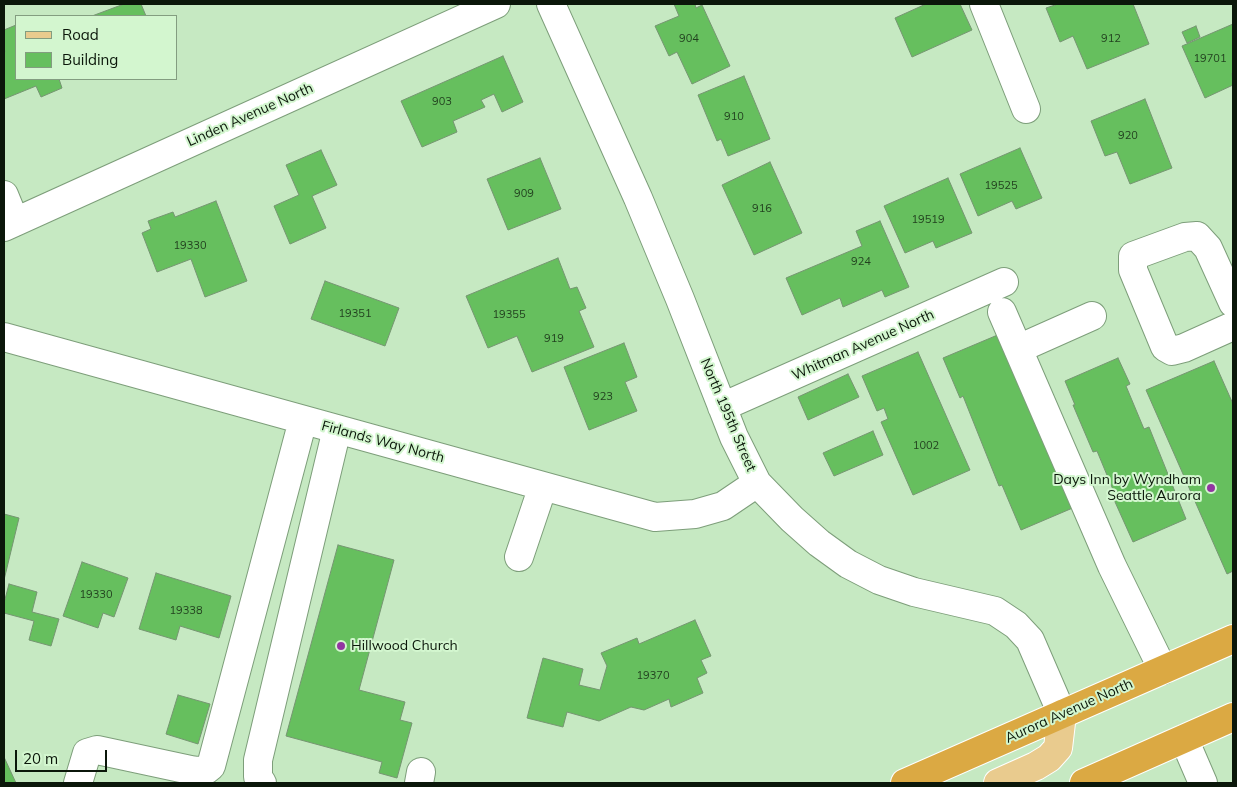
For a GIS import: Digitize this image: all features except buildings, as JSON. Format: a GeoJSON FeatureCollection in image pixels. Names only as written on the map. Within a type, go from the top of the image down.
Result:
{"type":"FeatureCollection","features":[{"type":"Feature","properties":{"kind":"highway","name":"Aurora Avenue North"},"geometry":{"type":"LineString","coordinates":[[905,783],[1233,639]]}},
{"type":"Feature","properties":{"kind":"highway"},"geometry":{"type":"LineString","coordinates":[[1084,783],[1233,717]]}},
{"type":"Feature","properties":{"kind":"main road"},"geometry":{"type":"LineString","coordinates":[[998,783],[1049,758],[1058,748],[1062,714]]}},
{"type":"Feature","properties":{"kind":"street","name":"Linden Avenue North"},"geometry":{"type":"LineString","coordinates":[[9,224],[496,4]]}},
{"type":"Feature","properties":{"kind":"street","name":"North 195th Street"},"geometry":{"type":"LineString","coordinates":[[551,4],[638,198],[734,437],[757,483],[792,519],[848,564],[879,580],[914,592],[995,611],[1016,625],[1030,640],[1062,714]]}},
{"type":"Feature","properties":{"kind":"street"},"geometry":{"type":"LineString","coordinates":[[984,4],[1026,109]]}},
{"type":"Feature","properties":{"kind":"street"},"geometry":{"type":"LineString","coordinates":[[4,195],[9,224]]}},
{"type":"Feature","properties":{"kind":"street"},"geometry":{"type":"LineString","coordinates":[[1233,302],[1208,248],[1197,236],[1185,237],[1133,256],[1133,270],[1165,347],[1172,351],[1184,348],[1233,326]]}},
{"type":"Feature","properties":{"kind":"street","name":"Whitman Avenue North"},"geometry":{"type":"LineString","coordinates":[[722,407],[1004,282]]}},
{"type":"Feature","properties":{"kind":"street"},"geometry":{"type":"LineString","coordinates":[[1002,312],[1112,566],[1163,670]]}},
{"type":"Feature","properties":{"kind":"street"},"geometry":{"type":"LineString","coordinates":[[1018,349],[1092,316]]}},
{"type":"Feature","properties":{"kind":"street","name":"Firlands Way North"},"geometry":{"type":"LineString","coordinates":[[4,337],[655,517],[695,514],[723,506],[757,483]]}},
{"type":"Feature","properties":{"kind":"street"},"geometry":{"type":"LineString","coordinates":[[78,783],[87,753],[97,750],[188,770],[206,770],[211,766],[303,420]]}},
{"type":"Feature","properties":{"kind":"street"},"geometry":{"type":"LineString","coordinates":[[262,783],[258,777],[258,760],[337,429]]}},
{"type":"Feature","properties":{"kind":"street"},"geometry":{"type":"LineString","coordinates":[[519,557],[543,486]]}},
{"type":"Feature","properties":{"kind":"street"},"geometry":{"type":"LineString","coordinates":[[1184,739],[1203,783]]}},
{"type":"Feature","properties":{"kind":"place","name":"Days Inn by Wyndham Seattle Aurora"},"geometry":{"type":"Point","coordinates":[1211,488]}},
{"type":"Feature","properties":{"kind":"place","name":"Hillwood Church"},"geometry":{"type":"Point","coordinates":[341,646]}}]}
